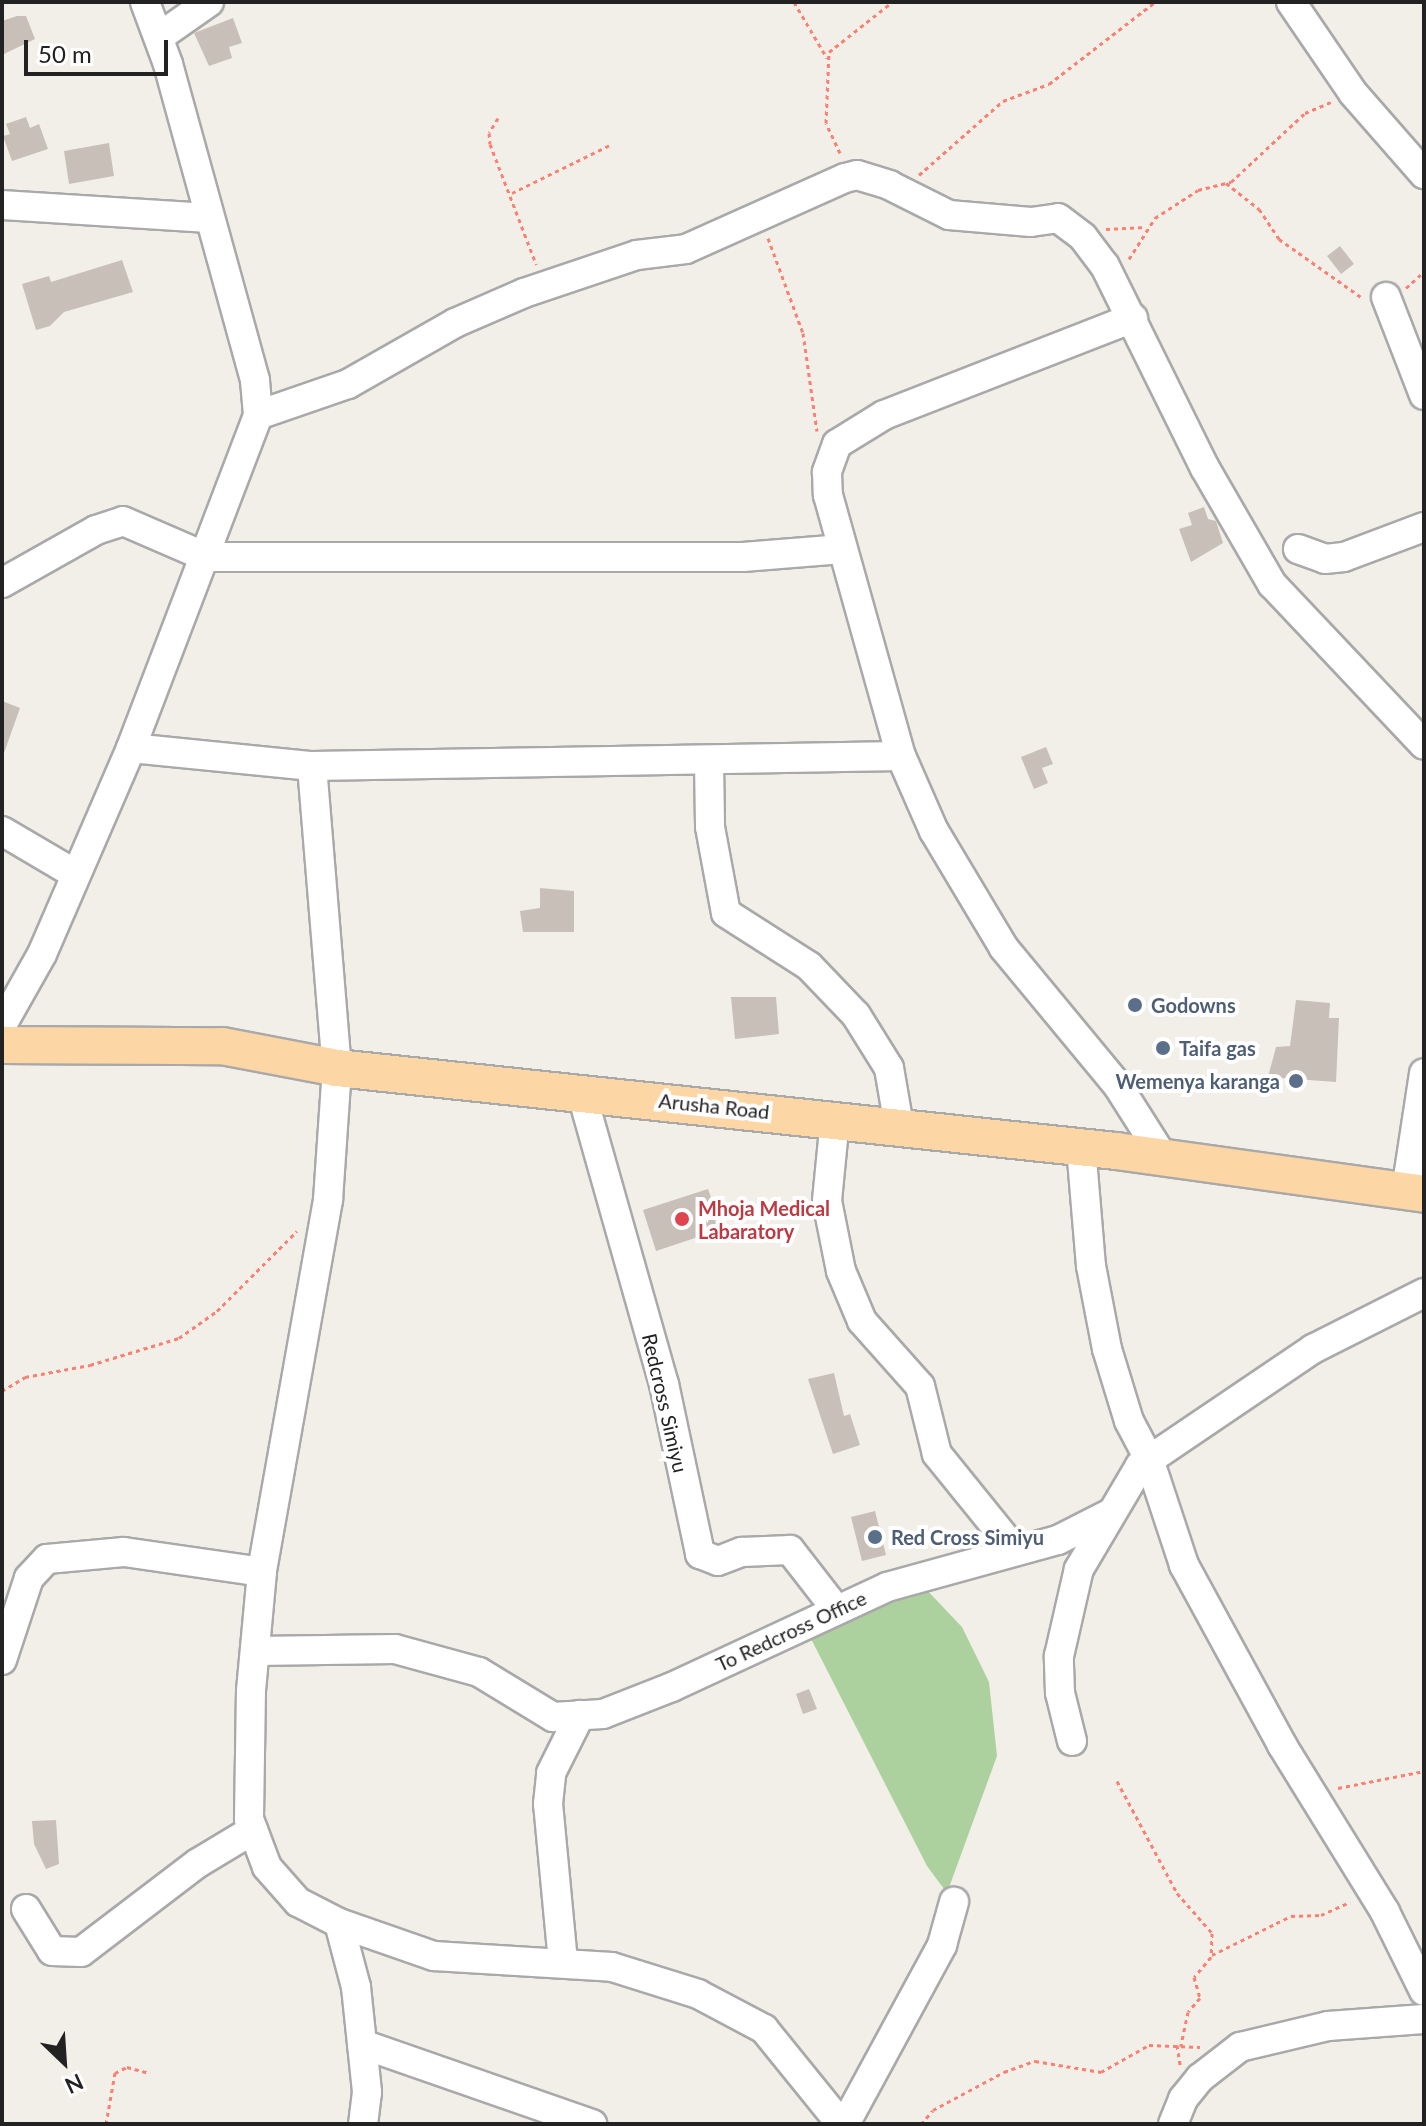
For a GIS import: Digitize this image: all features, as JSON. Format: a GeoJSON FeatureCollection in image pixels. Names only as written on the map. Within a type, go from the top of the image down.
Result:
{"type":"FeatureCollection","features":[{"type":"Feature","properties":{"kind":"main road","name":"Arusha Road"},"geometry":{"type":"LineString","coordinates":[[2,1045],[222,1046],[337,1068],[899,1126],[1163,1157],[1415,1192]]}},
{"type":"Feature","properties":{"kind":"street"},"geometry":{"type":"LineString","coordinates":[[2,1025],[42,954],[131,748],[258,415],[255,380],[207,218],[159,37],[145,2]]}},
{"type":"Feature","properties":{"kind":"street"},"geometry":{"type":"LineString","coordinates":[[159,37],[209,2]]}},
{"type":"Feature","properties":{"kind":"street"},"geometry":{"type":"LineString","coordinates":[[1291,2],[1353,93],[1424,174]]}},
{"type":"Feature","properties":{"kind":"street"},"geometry":{"type":"LineString","coordinates":[[258,415],[348,384],[455,323],[544,287],[637,255],[686,249],[762,210],[857,175],[964,217],[1058,218],[1081,235],[1119,290],[1205,468],[1272,584],[1424,745]]}},
{"type":"Feature","properties":{"kind":"street"},"geometry":{"type":"LineString","coordinates":[[2,205],[207,218]]}},
{"type":"Feature","properties":{"kind":"street"},"geometry":{"type":"LineString","coordinates":[[1386,297],[1424,395]]}},
{"type":"Feature","properties":{"kind":"street"},"geometry":{"type":"LineString","coordinates":[[1133,318],[884,415],[837,444],[827,472],[843,549],[901,756],[934,831],[1004,948],[1118,1086],[1163,1157]]}},
{"type":"Feature","properties":{"kind":"street"},"geometry":{"type":"LineString","coordinates":[[2,583],[96,530],[123,521],[206,557],[743,557],[843,549]]}},
{"type":"Feature","properties":{"kind":"street"},"geometry":{"type":"LineString","coordinates":[[1298,549],[1325,559],[1344,557],[1424,527]]}},
{"type":"Feature","properties":{"kind":"street"},"geometry":{"type":"LineString","coordinates":[[131,748],[312,766],[901,756]]}},
{"type":"Feature","properties":{"kind":"street"},"geometry":{"type":"LineString","coordinates":[[709,761],[710,827],[726,913],[809,966],[856,1015],[889,1068],[899,1126]]}},
{"type":"Feature","properties":{"kind":"street"},"geometry":{"type":"LineString","coordinates":[[312,766],[337,1068],[328,1200],[262,1572],[255,1651],[247,1771],[253,1830],[267,1867],[298,1902],[339,1923],[434,1956],[612,1967],[734,2011],[764,2029],[843,2124],[942,1945],[954,1902]]}},
{"type":"Feature","properties":{"kind":"street"},"geometry":{"type":"LineString","coordinates":[[2,831],[75,874]]}},
{"type":"Feature","properties":{"kind":"street"},"geometry":{"type":"LineString","coordinates":[[1415,1192],[1424,1073]]}},
{"type":"Feature","properties":{"kind":"street","name":"Redcross Simiyu"},"geometry":{"type":"LineString","coordinates":[[581,1091],[664,1384],[700,1554],[718,1561],[742,1552],[790,1550],[836,1609]]}},
{"type":"Feature","properties":{"kind":"street"},"geometry":{"type":"LineString","coordinates":[[835,1119],[827,1201],[841,1271],[862,1321],[920,1386],[937,1454],[1014,1549]]}},
{"type":"Feature","properties":{"kind":"street"},"geometry":{"type":"LineString","coordinates":[[1081,1147],[1091,1266],[1107,1349],[1129,1421],[1149,1459],[1163,1511],[1213,1625],[1312,1795],[1382,1906],[1424,1991]]}},
{"type":"Feature","properties":{"kind":"street","name":"To Redcross Office"},"geometry":{"type":"LineString","coordinates":[[1072,1741],[1060,1693],[1059,1656],[1079,1569],[1111,1513],[1149,1459],[1313,1349],[1424,1293]]}},
{"type":"Feature","properties":{"kind":"street","name":"To Redcross Office"},"geometry":{"type":"LineString","coordinates":[[255,1651],[395,1649],[479,1672],[532,1708],[553,1717],[603,1714],[672,1687],[887,1587],[1014,1549],[1058,1540],[1111,1513]]}},
{"type":"Feature","properties":{"kind":"street"},"geometry":{"type":"LineString","coordinates":[[2,1660],[29,1578],[47,1559],[77,1552],[124,1552],[262,1572]]}},
{"type":"Feature","properties":{"kind":"street"},"geometry":{"type":"LineString","coordinates":[[563,1962],[548,1804],[551,1773],[580,1715]]}},
{"type":"Feature","properties":{"kind":"street"},"geometry":{"type":"LineString","coordinates":[[26,1909],[52,1951],[81,1952],[198,1863],[253,1830]]}},
{"type":"Feature","properties":{"kind":"street"},"geometry":{"type":"LineString","coordinates":[[339,1923],[356,1987],[367,2092],[363,2124]]}},
{"type":"Feature","properties":{"kind":"street"},"geometry":{"type":"LineString","coordinates":[[1173,2124],[1183,2099],[1240,2047],[1328,2026],[1424,2019]]}},
{"type":"Feature","properties":{"kind":"street"},"geometry":{"type":"LineString","coordinates":[[362,2044],[592,2124]]}},
{"type":"Feature","properties":{"kind":"path"},"geometry":{"type":"LineString","coordinates":[[794,2],[827,58]]}},
{"type":"Feature","properties":{"kind":"path"},"geometry":{"type":"LineString","coordinates":[[857,175],[827,130],[827,58],[832,47],[892,2]]}},
{"type":"Feature","properties":{"kind":"path"},"geometry":{"type":"LineString","coordinates":[[904,193],[1003,101],[1049,84],[1155,2]]}},
{"type":"Feature","properties":{"kind":"path"},"geometry":{"type":"LineString","coordinates":[[1119,290],[1146,227],[1187,196],[1226,183],[1305,113],[1353,93]]}},
{"type":"Feature","properties":{"kind":"path"},"geometry":{"type":"LineString","coordinates":[[498,118],[490,144],[512,193],[544,287]]}},
{"type":"Feature","properties":{"kind":"path"},"geometry":{"type":"LineString","coordinates":[[512,193],[612,144]]}},
{"type":"Feature","properties":{"kind":"path"},"geometry":{"type":"LineString","coordinates":[[1226,183],[1259,209],[1279,239],[1357,296],[1386,297],[1424,272]]}},
{"type":"Feature","properties":{"kind":"path"},"geometry":{"type":"LineString","coordinates":[[762,210],[803,333],[827,472]]}},
{"type":"Feature","properties":{"kind":"path"},"geometry":{"type":"LineString","coordinates":[[1081,235],[1146,227]]}},
{"type":"Feature","properties":{"kind":"path"},"geometry":{"type":"LineString","coordinates":[[2,1391],[25,1377],[90,1365],[179,1338],[217,1311],[298,1230]]}},
{"type":"Feature","properties":{"kind":"path"},"geometry":{"type":"LineString","coordinates":[[1312,1795],[1424,1771]]}},
{"type":"Feature","properties":{"kind":"path"},"geometry":{"type":"LineString","coordinates":[[1117,1781],[1177,1893],[1207,1921],[1212,1955]]}},
{"type":"Feature","properties":{"kind":"path"},"geometry":{"type":"LineString","coordinates":[[1181,2046],[1188,2012],[1200,1998],[1194,1977],[1212,1955],[1291,1916],[1321,1915],[1349,1902],[1382,1906]]}},
{"type":"Feature","properties":{"kind":"path"},"geometry":{"type":"LineString","coordinates":[[921,2124],[933,2110],[1004,2072],[1035,2061],[1101,2072],[1149,2045],[1181,2046],[1231,2054]]}},
{"type":"Feature","properties":{"kind":"path"},"geometry":{"type":"LineString","coordinates":[[106,2124],[115,2073],[127,2067],[150,2073]]}},
{"type":"Feature","properties":{"kind":"green space"},"geometry":{"type":"Polygon","coordinates":[[[923,1586],[962,1627],[989,1682],[997,1756],[947,1893],[927,1866],[805,1627],[923,1586]]]}},
{"type":"Feature","properties":{"kind":"building"},"geometry":{"type":"Polygon","coordinates":[[[26,16],[35,39],[2,55],[2,21],[26,16]]]}},
{"type":"Feature","properties":{"kind":"building"},"geometry":{"type":"Polygon","coordinates":[[[233,18],[242,43],[229,47],[232,58],[209,66],[194,33],[233,18]]]}},
{"type":"Feature","properties":{"kind":"building"},"geometry":{"type":"Polygon","coordinates":[[[26,117],[30,128],[39,124],[48,149],[12,161],[3,136],[10,134],[6,124],[26,117]]]}},
{"type":"Feature","properties":{"kind":"building"},"geometry":{"type":"Polygon","coordinates":[[[109,143],[114,176],[69,184],[64,151],[109,143]]]}},
{"type":"Feature","properties":{"kind":"building"},"geometry":{"type":"Polygon","coordinates":[[[1340,246],[1354,264],[1341,274],[1327,256],[1340,246]]]}},
{"type":"Feature","properties":{"kind":"building"},"geometry":{"type":"Polygon","coordinates":[[[122,260],[133,292],[64,312],[50,326],[36,330],[22,284],[49,276],[51,282],[122,260]]]}},
{"type":"Feature","properties":{"kind":"building"},"geometry":{"type":"Polygon","coordinates":[[[1204,507],[1208,519],[1216,521],[1223,543],[1191,562],[1179,529],[1192,525],[1188,513],[1204,507]]]}},
{"type":"Feature","properties":{"kind":"building"},"geometry":{"type":"Polygon","coordinates":[[[2,701],[20,708],[4,753],[2,753],[2,701]]]}},
{"type":"Feature","properties":{"kind":"building"},"geometry":{"type":"Polygon","coordinates":[[[1046,747],[1053,764],[1042,768],[1048,783],[1034,789],[1021,757],[1046,747]]]}},
{"type":"Feature","properties":{"kind":"building"},"geometry":{"type":"Polygon","coordinates":[[[540,888],[574,891],[574,932],[523,932],[520,911],[540,908],[540,888]]]}},
{"type":"Feature","properties":{"kind":"building"},"geometry":{"type":"Polygon","coordinates":[[[731,997],[776,997],[779,1034],[735,1039],[731,997]]]}},
{"type":"Feature","properties":{"kind":"building"},"geometry":{"type":"Polygon","coordinates":[[[1296,1000],[1330,1003],[1329,1018],[1339,1018],[1336,1082],[1268,1077],[1276,1047],[1290,1046],[1296,1000]]]}},
{"type":"Feature","properties":{"kind":"building","name":"Mhoja Medical Labaratory"},"geometry":{"type":"Polygon","coordinates":[[[708,1189],[722,1229],[656,1251],[643,1210],[708,1189]]]}},
{"type":"Feature","properties":{"kind":"building"},"geometry":{"type":"Polygon","coordinates":[[[834,1373],[844,1416],[850,1414],[860,1445],[833,1454],[808,1379],[834,1373]]]}},
{"type":"Feature","properties":{"kind":"building","name":"Red Cross Simiyu"},"geometry":{"type":"Polygon","coordinates":[[[875,1511],[886,1555],[862,1561],[851,1517],[875,1511]]]}},
{"type":"Feature","properties":{"kind":"building"},"geometry":{"type":"Polygon","coordinates":[[[809,1689],[817,1709],[803,1714],[796,1694],[809,1689]]]}},
{"type":"Feature","properties":{"kind":"building"},"geometry":{"type":"Polygon","coordinates":[[[56,1820],[59,1864],[46,1869],[34,1844],[32,1821],[56,1820]]]}},
{"type":"Feature","properties":{"kind":"place","name":"Godowns"},"geometry":{"type":"Point","coordinates":[1135,1005]}},
{"type":"Feature","properties":{"kind":"place","name":"Taifa gas"},"geometry":{"type":"Point","coordinates":[1163,1048]}},
{"type":"Feature","properties":{"kind":"place","name":"Wemenya karanga"},"geometry":{"type":"Point","coordinates":[1296,1081]}},
{"type":"Feature","properties":{"kind":"place","name":"Mhoja Medical Labaratory"},"geometry":{"type":"Point","coordinates":[682,1219]}},
{"type":"Feature","properties":{"kind":"place","name":"Red Cross Simiyu"},"geometry":{"type":"Point","coordinates":[875,1537]}}]}
